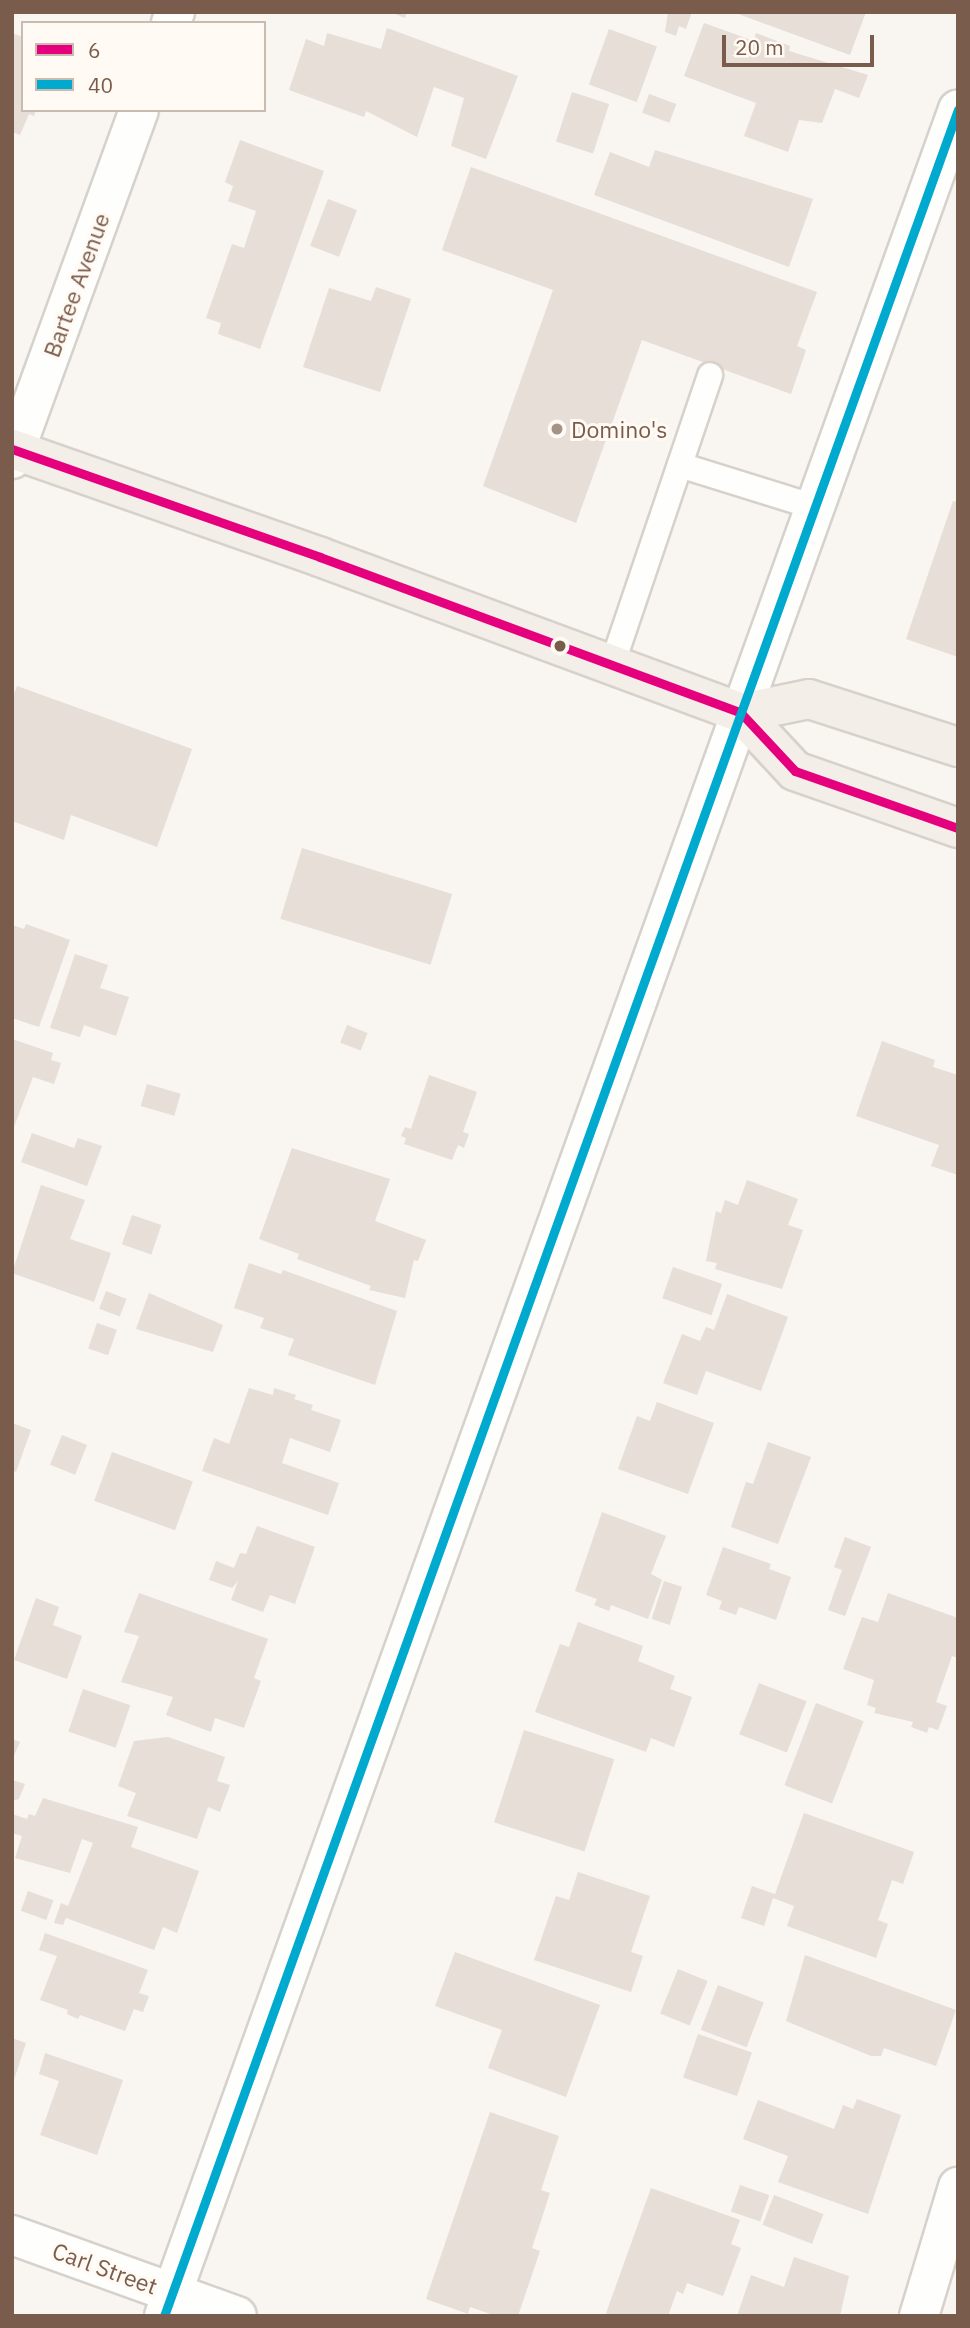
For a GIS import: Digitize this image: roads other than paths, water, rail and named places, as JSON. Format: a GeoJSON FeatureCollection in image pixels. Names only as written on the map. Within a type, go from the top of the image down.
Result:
{"type":"FeatureCollection","features":[{"type":"Feature","properties":{"kind":"main road"},"geometry":{"type":"LineString","coordinates":[[13,453],[741,713],[795,771],[958,828]]}},
{"type":"Feature","properties":{"kind":"main road"},"geometry":{"type":"LineString","coordinates":[[741,713],[809,699],[958,747]]}},
{"type":"Feature","properties":{"kind":"street"},"geometry":{"type":"LineString","coordinates":[[168,2304],[958,109]]}},
{"type":"Feature","properties":{"kind":"street","name":"Bartee Avenue"},"geometry":{"type":"LineString","coordinates":[[13,453],[138,112]]}},
{"type":"Feature","properties":{"kind":"street"},"geometry":{"type":"LineString","coordinates":[[919,2316],[958,2187]]}},
{"type":"Feature","properties":{"kind":"street","name":"Carl Street"},"geometry":{"type":"LineString","coordinates":[[12,2235],[168,2304],[237,2316]]}},
{"type":"Feature","properties":{"kind":"lane"},"geometry":{"type":"LineString","coordinates":[[612,665],[710,375]]}},
{"type":"Feature","properties":{"kind":"lane"},"geometry":{"type":"LineString","coordinates":[[680,465],[815,507]]}},
{"type":"Feature","properties":{"kind":"place","name":"Domino's"},"geometry":{"type":"Point","coordinates":[557,429]}}]}
